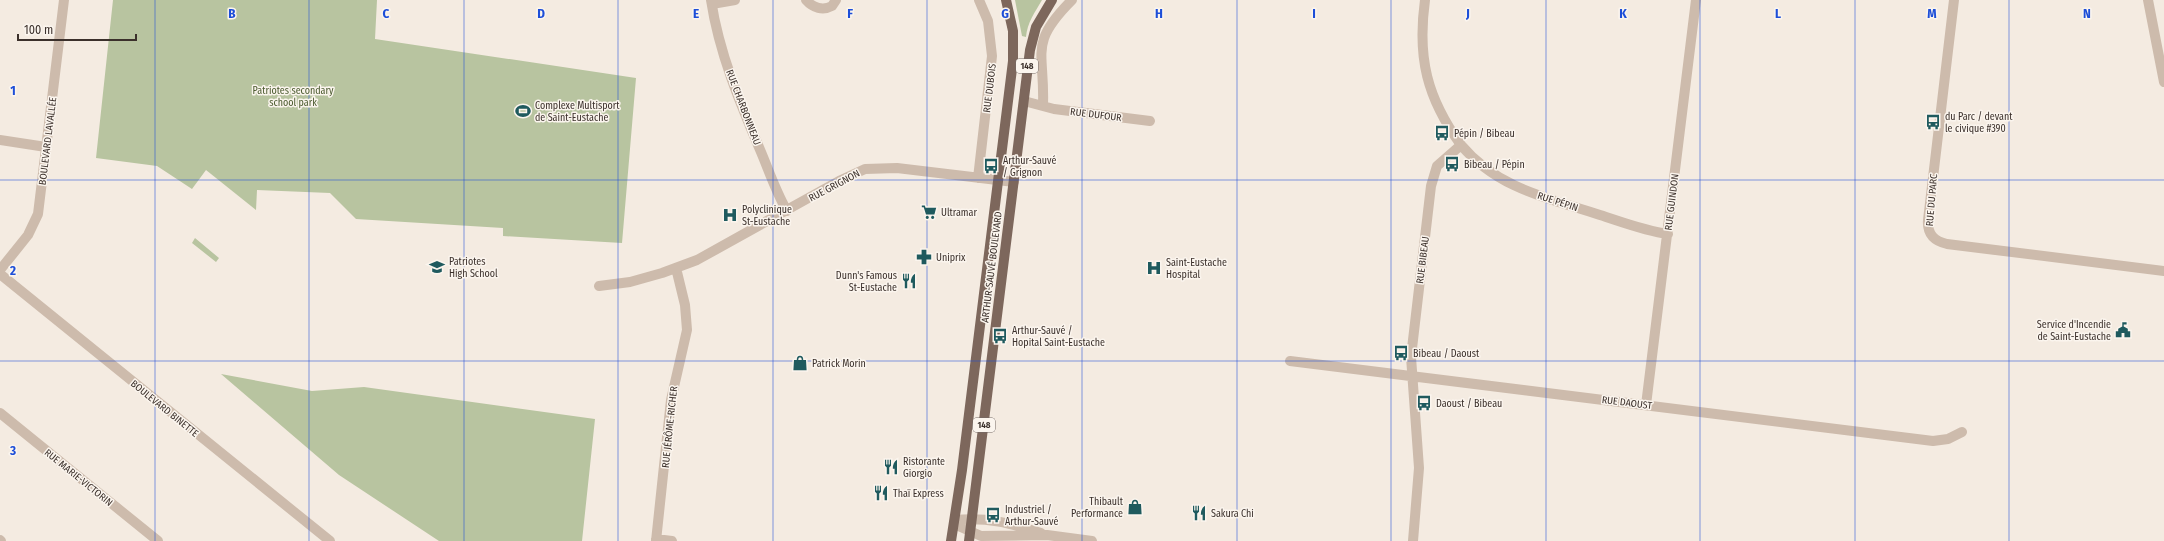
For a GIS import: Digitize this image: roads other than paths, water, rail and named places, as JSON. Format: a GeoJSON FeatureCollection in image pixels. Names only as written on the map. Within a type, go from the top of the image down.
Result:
{"type":"FeatureCollection","features":[{"type":"Feature","properties":{"kind":"main road","name":"ARTHUR-SAUVÉ BOULEVARD"},"geometry":{"type":"LineString","coordinates":[[951,541],[1014,53],[1013,27],[1006,0]]}},
{"type":"Feature","properties":{"kind":"main road","name":"ARTHUR-SAUVÉ BOULEVARD"},"geometry":{"type":"LineString","coordinates":[[970,537],[1024,101],[1034,32],[1040,17],[1052,0]]}},
{"type":"Feature","properties":{"kind":"street","name":"BOULEVARD LAVALLÉE"},"geometry":{"type":"LineString","coordinates":[[0,270],[26,238],[36,221],[64,0]]}},
{"type":"Feature","properties":{"kind":"street"},"geometry":{"type":"LineString","coordinates":[[712,2],[735,0]]}},
{"type":"Feature","properties":{"kind":"street"},"geometry":{"type":"LineString","coordinates":[[806,0],[813,6],[823,8],[832,6],[836,0]]}},
{"type":"Feature","properties":{"kind":"street","name":"RUE DUBOIS"},"geometry":{"type":"LineString","coordinates":[[978,178],[992,56],[988,21],[979,0]]}},
{"type":"Feature","properties":{"kind":"street"},"geometry":{"type":"LineString","coordinates":[[1043,105],[1040,56],[1042,41],[1053,20],[1072,0]]}},
{"type":"Feature","properties":{"kind":"street"},"geometry":{"type":"LineString","coordinates":[[1425,0],[1422,37],[1428,81],[1439,111],[1461,145]]}},
{"type":"Feature","properties":{"kind":"street","name":"RUE GUINDON"},"geometry":{"type":"LineString","coordinates":[[1646,405],[1696,0]]}},
{"type":"Feature","properties":{"kind":"street","name":"RUE DU PARC"},"geometry":{"type":"LineString","coordinates":[[1954,0],[1928,220],[1930,234],[1936,240],[1947,244],[2164,271]]}},
{"type":"Feature","properties":{"kind":"street"},"geometry":{"type":"LineString","coordinates":[[2148,0],[2164,82]]}},
{"type":"Feature","properties":{"kind":"street","name":"RUE CHARBONNEAU"},"geometry":{"type":"LineString","coordinates":[[712,2],[721,45],[737,92],[778,193],[787,210]]}},
{"type":"Feature","properties":{"kind":"street","name":"RUE DUFOUR"},"geometry":{"type":"LineString","coordinates":[[1024,101],[1054,109],[1150,121]]}},
{"type":"Feature","properties":{"kind":"street"},"geometry":{"type":"LineString","coordinates":[[0,140],[46,146]]}},
{"type":"Feature","properties":{"kind":"street","name":"RUE PÉPIN"},"geometry":{"type":"LineString","coordinates":[[1461,145],[1494,175],[1522,190],[1643,228],[1668,234]]}},
{"type":"Feature","properties":{"kind":"street","name":"RUE BIBEAU"},"geometry":{"type":"LineString","coordinates":[[1413,541],[1419,468],[1411,357],[1432,179],[1439,163],[1461,145]]}},
{"type":"Feature","properties":{"kind":"street","name":"RUE GRIGNON"},"geometry":{"type":"LineString","coordinates":[[599,286],[623,283],[676,268],[711,253],[839,181],[869,168],[897,168],[1014,182]]}},
{"type":"Feature","properties":{"kind":"street","name":"RUE JÉRÔME-RICHER"},"geometry":{"type":"LineString","coordinates":[[656,540],[671,400],[687,330],[685,305],[676,268]]}},
{"type":"Feature","properties":{"kind":"street","name":"BOULEVARD BINETTE"},"geometry":{"type":"LineString","coordinates":[[0,274],[330,541]]}},
{"type":"Feature","properties":{"kind":"street","name":"BOULEVARD BINETTE"},"geometry":{"type":"LineString","coordinates":[[0,282],[321,541]]}},
{"type":"Feature","properties":{"kind":"street","name":"RUE DAOUST"},"geometry":{"type":"LineString","coordinates":[[1290,361],[1933,441],[1948,439],[1962,432]]}},
{"type":"Feature","properties":{"kind":"street","name":"RUE MARIE-VICTORIN"},"geometry":{"type":"LineString","coordinates":[[2,417],[158,541]]}},
{"type":"Feature","properties":{"kind":"street"},"geometry":{"type":"LineString","coordinates":[[954,522],[982,518],[1016,525],[1047,535]]}},
{"type":"Feature","properties":{"kind":"street"},"geometry":{"type":"LineString","coordinates":[[954,522],[970,537],[1047,535],[1092,541]]}},
{"type":"Feature","properties":{"kind":"street"},"geometry":{"type":"LineString","coordinates":[[656,540],[672,541]]}},
{"type":"Feature","properties":{"kind":"place","name":"Complexe Multisport de Saint-Eustache"},"geometry":{"type":"Point","coordinates":[523,111]}},
{"type":"Feature","properties":{"kind":"place","name":"du Parc / devant le civique #390"},"geometry":{"type":"Point","coordinates":[1933,122]}},
{"type":"Feature","properties":{"kind":"place","name":"Pépin / Bibeau"},"geometry":{"type":"Point","coordinates":[1442,133]}},
{"type":"Feature","properties":{"kind":"place","name":"Bibeau / Pépin"},"geometry":{"type":"Point","coordinates":[1452,164]}},
{"type":"Feature","properties":{"kind":"place","name":"Arthur-Sauvé / Grignon"},"geometry":{"type":"Point","coordinates":[991,166]}},
{"type":"Feature","properties":{"kind":"place","name":"Ultramar"},"geometry":{"type":"Point","coordinates":[929,212]}},
{"type":"Feature","properties":{"kind":"place","name":"Polyclinique St-Eustache"},"geometry":{"type":"Point","coordinates":[730,215]}},
{"type":"Feature","properties":{"kind":"place","name":"Uniprix"},"geometry":{"type":"Point","coordinates":[924,257]}},
{"type":"Feature","properties":{"kind":"place","name":"Patriotes High School"},"geometry":{"type":"Point","coordinates":[437,267]}},
{"type":"Feature","properties":{"kind":"place","name":"Saint-Eustache Hospital"},"geometry":{"type":"Point","coordinates":[1154,268]}},
{"type":"Feature","properties":{"kind":"place","name":"Dunn's Famous St-Eustache"},"geometry":{"type":"Point","coordinates":[909,281]}},
{"type":"Feature","properties":{"kind":"place","name":"Service d'Incendie de Saint-Eustache"},"geometry":{"type":"Point","coordinates":[2123,330]}},
{"type":"Feature","properties":{"kind":"place","name":"Arthur-Sauvé / Hopital Saint-Eustache"},"geometry":{"type":"Point","coordinates":[1000,336]}},
{"type":"Feature","properties":{"kind":"place","name":"Bibeau / Daoust"},"geometry":{"type":"Point","coordinates":[1401,353]}},
{"type":"Feature","properties":{"kind":"place","name":"Patrick Morin"},"geometry":{"type":"Point","coordinates":[800,363]}},
{"type":"Feature","properties":{"kind":"place","name":"Daoust / Bibeau"},"geometry":{"type":"Point","coordinates":[1424,403]}},
{"type":"Feature","properties":{"kind":"place","name":"Ristorante Giorgio"},"geometry":{"type":"Point","coordinates":[891,467]}},
{"type":"Feature","properties":{"kind":"place","name":"Thaï Express"},"geometry":{"type":"Point","coordinates":[881,493]}},
{"type":"Feature","properties":{"kind":"place","name":"Thibault Performance"},"geometry":{"type":"Point","coordinates":[1135,507]}},
{"type":"Feature","properties":{"kind":"place","name":"Sakura Chi"},"geometry":{"type":"Point","coordinates":[1199,513]}},
{"type":"Feature","properties":{"kind":"place","name":"Industriel / Arthur-Sauvé"},"geometry":{"type":"Point","coordinates":[993,515]}},
{"type":"Feature","properties":{"kind":"park label","name":"Patriotes secondary school park"},"geometry":{"type":"Point","coordinates":[293,96]}}]}
